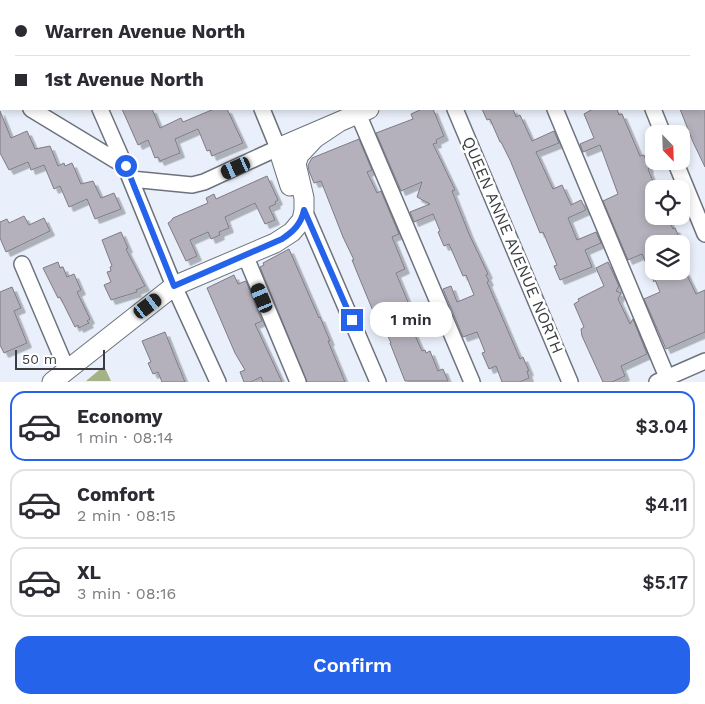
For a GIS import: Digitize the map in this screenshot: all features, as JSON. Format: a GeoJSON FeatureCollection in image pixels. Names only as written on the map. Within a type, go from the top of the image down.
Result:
{"type":"FeatureCollection","features":[{"type":"Feature","properties":{"kind":"main road"},"geometry":{"type":"LineString","coordinates":[[52,382],[174,286],[282,239],[292,232],[302,220],[304,210],[304,198],[296,164],[299,155],[319,135],[361,110]]}},
{"type":"Feature","properties":{"kind":"main road"},"geometry":{"type":"LineString","coordinates":[[263,247],[285,227],[292,212],[294,200],[278,148],[339,122]]}},
{"type":"Feature","properties":{"kind":"street"},"geometry":{"type":"LineString","coordinates":[[33,110],[128,172],[192,185],[204,182],[278,148],[262,110]]}},
{"type":"Feature","properties":{"kind":"street"},"geometry":{"type":"LineString","coordinates":[[100,110],[128,172],[174,286],[218,382]]}},
{"type":"Feature","properties":{"kind":"street"},"geometry":{"type":"LineString","coordinates":[[361,110],[472,382]]}},
{"type":"Feature","properties":{"kind":"street","name":"QUEEN ANNE AVENUE NORTH"},"geometry":{"type":"LineString","coordinates":[[455,110],[570,382]]}},
{"type":"Feature","properties":{"kind":"street"},"geometry":{"type":"LineString","coordinates":[[555,110],[665,380],[705,361]]}},
{"type":"Feature","properties":{"kind":"street"},"geometry":{"type":"LineString","coordinates":[[653,110],[659,125]]}},
{"type":"Feature","properties":{"kind":"street"},"geometry":{"type":"LineString","coordinates":[[679,170],[705,234]]}},
{"type":"Feature","properties":{"kind":"street"},"geometry":{"type":"LineString","coordinates":[[304,210],[378,382]]}},
{"type":"Feature","properties":{"kind":"street"},"geometry":{"type":"LineString","coordinates":[[244,255],[298,382]]}},
{"type":"Feature","properties":{"kind":"street"},"geometry":{"type":"LineString","coordinates":[[22,264],[67,370]]}},
{"type":"Feature","properties":{"kind":"green space"},"geometry":{"type":"Polygon","coordinates":[[[104,366],[111,381],[86,381],[104,366]]]}},
{"type":"Feature","properties":{"kind":"building"},"geometry":{"type":"Polygon","coordinates":[[[122,110],[152,110],[160,128],[181,118],[183,122],[212,110],[227,110],[243,143],[212,156],[210,150],[207,151],[198,129],[175,139],[180,153],[160,161],[158,157],[155,158],[148,140],[138,145],[122,110]]]}},
{"type":"Feature","properties":{"kind":"building"},"geometry":{"type":"Polygon","coordinates":[[[420,110],[433,110],[444,136],[436,140],[437,143],[433,144],[455,190],[452,191],[469,234],[488,274],[486,275],[489,281],[487,282],[520,359],[523,357],[529,371],[527,371],[529,378],[520,382],[502,382],[496,366],[489,369],[482,353],[485,352],[477,332],[463,337],[443,289],[451,286],[457,302],[474,295],[466,275],[463,276],[449,244],[444,246],[433,214],[414,222],[410,212],[430,204],[417,197],[422,182],[401,191],[376,133],[413,119],[411,114],[420,110]]]}},
{"type":"Feature","properties":{"kind":"building"},"geometry":{"type":"Polygon","coordinates":[[[482,110],[513,110],[516,117],[520,115],[532,141],[554,131],[559,143],[536,152],[553,189],[562,185],[571,205],[581,200],[586,210],[568,218],[577,240],[596,232],[601,243],[585,250],[592,267],[560,280],[554,266],[557,265],[543,232],[540,233],[510,160],[490,119],[487,120],[482,110]]]}},
{"type":"Feature","properties":{"kind":"building"},"geometry":{"type":"Polygon","coordinates":[[[591,110],[617,110],[619,115],[622,114],[640,156],[644,155],[645,170],[648,170],[652,180],[645,180],[645,225],[671,225],[678,235],[645,235],[645,261],[642,254],[628,260],[603,201],[618,194],[600,145],[583,152],[580,144],[594,138],[584,114],[591,110]]]}},
{"type":"Feature","properties":{"kind":"building"},"geometry":{"type":"Polygon","coordinates":[[[680,110],[705,110],[705,167],[690,134],[690,125],[686,125],[680,110]]]}},
{"type":"Feature","properties":{"kind":"building"},"geometry":{"type":"Polygon","coordinates":[[[0,111],[11,138],[27,131],[35,149],[50,146],[58,166],[64,163],[65,166],[72,163],[81,184],[93,181],[101,198],[114,193],[121,209],[95,219],[87,199],[69,207],[60,186],[54,189],[44,165],[31,170],[28,162],[9,170],[0,153],[0,111]]]}},
{"type":"Feature","properties":{"kind":"building"},"geometry":{"type":"Polygon","coordinates":[[[359,139],[372,170],[367,172],[377,193],[381,191],[399,234],[392,237],[405,269],[396,273],[415,319],[409,322],[422,351],[425,350],[426,353],[430,351],[438,371],[443,369],[448,381],[405,381],[383,325],[381,326],[373,311],[321,181],[314,183],[309,171],[308,165],[312,158],[359,139]]]}},
{"type":"Feature","properties":{"kind":"building"},"geometry":{"type":"Polygon","coordinates":[[[267,176],[278,200],[275,202],[276,204],[269,207],[275,220],[265,224],[255,203],[225,217],[229,228],[219,232],[220,235],[211,239],[208,232],[190,240],[197,256],[186,261],[168,223],[173,218],[208,203],[206,198],[214,194],[216,199],[267,176]]]}},
{"type":"Feature","properties":{"kind":"building"},"geometry":{"type":"Polygon","coordinates":[[[24,216],[29,225],[44,218],[50,231],[6,252],[0,238],[0,222],[7,219],[9,223],[24,216]]]}},
{"type":"Feature","properties":{"kind":"building"},"geometry":{"type":"Polygon","coordinates":[[[121,232],[128,248],[126,249],[145,286],[136,290],[137,292],[111,300],[104,285],[111,282],[107,272],[111,271],[110,267],[112,266],[102,240],[121,232]]]}},
{"type":"Feature","properties":{"kind":"building"},"geometry":{"type":"Polygon","coordinates":[[[289,249],[320,317],[345,382],[307,382],[260,267],[264,265],[263,263],[289,249]]]}},
{"type":"Feature","properties":{"kind":"building"},"geometry":{"type":"Polygon","coordinates":[[[58,262],[60,268],[63,267],[67,277],[74,274],[81,290],[77,292],[90,319],[87,321],[89,323],[79,328],[78,325],[75,327],[43,268],[58,262]]]}},
{"type":"Feature","properties":{"kind":"building"},"geometry":{"type":"Polygon","coordinates":[[[608,262],[619,286],[616,291],[621,293],[618,299],[630,324],[633,319],[647,354],[621,366],[625,376],[612,382],[603,382],[582,336],[581,329],[584,327],[574,304],[579,301],[578,299],[604,286],[596,268],[608,262]]]}},
{"type":"Feature","properties":{"kind":"building"},"geometry":{"type":"Polygon","coordinates":[[[234,275],[238,284],[246,281],[262,321],[255,324],[282,382],[263,382],[261,377],[251,382],[244,382],[240,372],[245,370],[235,353],[207,288],[234,275]]]}},
{"type":"Feature","properties":{"kind":"building"},"geometry":{"type":"Polygon","coordinates":[[[655,280],[689,280],[696,294],[705,290],[705,332],[666,349],[644,299],[660,292],[655,280]]]}},
{"type":"Feature","properties":{"kind":"building"},"geometry":{"type":"Polygon","coordinates":[[[12,287],[21,308],[14,311],[27,343],[4,353],[0,345],[0,292],[12,287]]]}},
{"type":"Feature","properties":{"kind":"building"},"geometry":{"type":"Polygon","coordinates":[[[165,332],[185,382],[162,382],[158,372],[153,374],[148,363],[151,362],[142,341],[165,332]]]}},
{"type":"Feature","properties":{"kind":"route"},"geometry":{"type":"LineString","coordinates":[[126,166],[174,286],[282,239],[298,227],[304,210],[352,320]]}}]}
